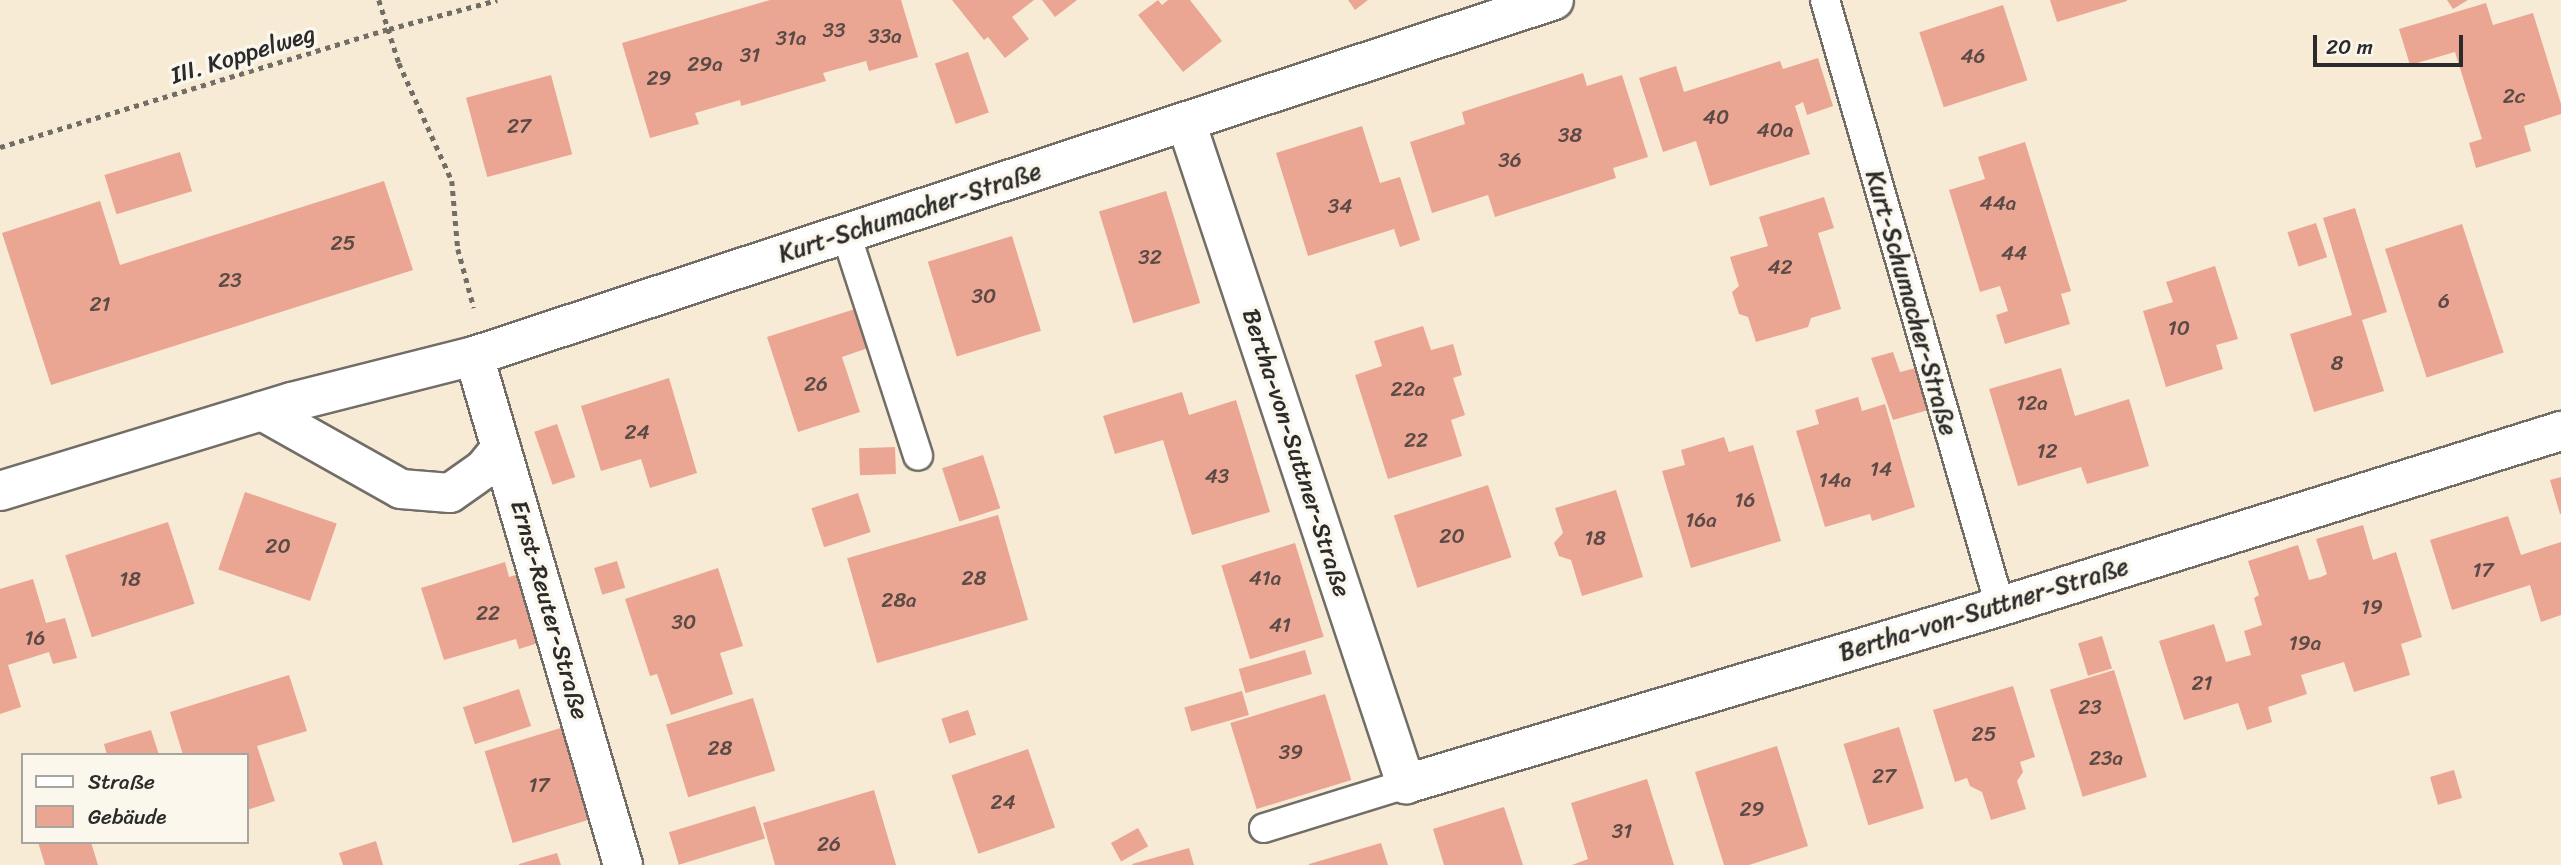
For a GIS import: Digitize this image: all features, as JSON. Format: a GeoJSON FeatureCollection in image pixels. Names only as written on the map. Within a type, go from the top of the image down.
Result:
{"type":"FeatureCollection","features":[{"type":"Feature","properties":{"kind":"street","name":"Kurt-Schumacher-Straße"},"geometry":{"type":"LineString","coordinates":[[0,491],[262,411],[481,353],[1554,0]]}},
{"type":"Feature","properties":{"kind":"street","name":"Bertha-von-Suttner-Straße"},"geometry":{"type":"LineString","coordinates":[[1186,122],[1406,784],[2000,606],[2561,431]]}},
{"type":"Feature","properties":{"kind":"street","name":"Ernst-Reuter-Straße"},"geometry":{"type":"LineString","coordinates":[[481,353],[501,448],[623,865]]}},
{"type":"Feature","properties":{"kind":"street"},"geometry":{"type":"LineString","coordinates":[[262,411],[401,489],[450,492],[484,469],[501,448]]}},
{"type":"Feature","properties":{"kind":"lane","name":"Kurt-Schumacher-Straße"},"geometry":{"type":"LineString","coordinates":[[1825,0],[2000,606]]}},
{"type":"Feature","properties":{"kind":"lane"},"geometry":{"type":"LineString","coordinates":[[846,234],[918,456]]}},
{"type":"Feature","properties":{"kind":"lane","name":"Bertha-von-Suttner-Straße"},"geometry":{"type":"LineString","coordinates":[[1264,828],[1406,784]]}},
{"type":"Feature","properties":{"kind":"path"},"geometry":{"type":"LineString","coordinates":[[379,0],[399,63],[452,181],[458,249],[481,353]]}},
{"type":"Feature","properties":{"kind":"path","name":"III. Koppelweg"},"geometry":{"type":"LineString","coordinates":[[0,147],[389,29],[497,0]]}},
{"type":"Feature","properties":{"kind":"building"},"geometry":{"type":"Polygon","coordinates":[[[770,0],[901,0],[918,57],[869,71],[866,61],[823,73],[826,81],[741,106],[740,100],[695,113],[699,124],[650,138],[622,43],[770,0]]]}},
{"type":"Feature","properties":{"kind":"building"},"geometry":{"type":"Polygon","coordinates":[[[952,0],[1034,0],[1012,17],[1029,39],[1005,58],[988,37],[984,40],[952,0]]]}},
{"type":"Feature","properties":{"kind":"building"},"geometry":{"type":"Polygon","coordinates":[[[1042,0],[1077,0],[1055,17],[1042,0]]]}},
{"type":"Feature","properties":{"kind":"building"},"geometry":{"type":"Polygon","coordinates":[[[1158,0],[1162,5],[1168,0],[1190,0],[1222,41],[1183,72],[1138,15],[1158,0]]]}},
{"type":"Feature","properties":{"kind":"building"},"geometry":{"type":"Polygon","coordinates":[[[1348,0],[1368,0],[1355,10],[1348,0]]]}},
{"type":"Feature","properties":{"kind":"building"},"geometry":{"type":"Polygon","coordinates":[[[2050,0],[2127,0],[2127,1],[2057,22],[2050,0]]]}},
{"type":"Feature","properties":{"kind":"building"},"geometry":{"type":"Polygon","coordinates":[[[2447,0],[2468,0],[2453,9],[2447,0]]]}},
{"type":"Feature","properties":{"kind":"building"},"geometry":{"type":"Polygon","coordinates":[[[2486,3],[2493,25],[2533,13],[2561,104],[2561,114],[2524,126],[2531,151],[2476,168],[2469,143],[2482,139],[2455,52],[2410,65],[2399,29],[2486,3]]]}},
{"type":"Feature","properties":{"kind":"building"},"geometry":{"type":"Polygon","coordinates":[[[2003,5],[2027,80],[1944,107],[1919,32],[2003,5]]]}},
{"type":"Feature","properties":{"kind":"building"},"geometry":{"type":"Polygon","coordinates":[[[968,52],[989,113],[956,124],[935,63],[968,52]]]}},
{"type":"Feature","properties":{"kind":"building"},"geometry":{"type":"Polygon","coordinates":[[[1818,58],[1833,106],[1807,115],[1803,102],[1795,106],[1810,154],[1710,186],[1696,141],[1663,152],[1639,78],[1676,66],[1684,92],[1780,61],[1783,69],[1818,58]]]}},
{"type":"Feature","properties":{"kind":"building"},"geometry":{"type":"Polygon","coordinates":[[[1583,73],[1587,86],[1622,75],[1648,157],[1613,168],[1616,178],[1495,217],[1488,195],[1432,213],[1410,142],[1465,124],[1462,112],[1583,73]]]}},
{"type":"Feature","properties":{"kind":"building"},"geometry":{"type":"Polygon","coordinates":[[[551,75],[572,154],[487,177],[466,98],[551,75]]]}},
{"type":"Feature","properties":{"kind":"building"},"geometry":{"type":"Polygon","coordinates":[[[1362,126],[1380,183],[1400,177],[1420,240],[1400,247],[1394,229],[1308,256],[1276,153],[1362,126]]]}},
{"type":"Feature","properties":{"kind":"building"},"geometry":{"type":"Polygon","coordinates":[[[2025,142],[2071,291],[2061,294],[2070,324],[2005,344],[1996,315],[2008,311],[2000,286],[1980,292],[1949,190],[1985,179],[1978,157],[2025,142]]]}},
{"type":"Feature","properties":{"kind":"building"},"geometry":{"type":"Polygon","coordinates":[[[180,152],[192,191],[116,214],[104,175],[180,152]]]}},
{"type":"Feature","properties":{"kind":"building"},"geometry":{"type":"Polygon","coordinates":[[[384,181],[413,270],[51,385],[2,233],[100,201],[120,265],[384,181]]]}},
{"type":"Feature","properties":{"kind":"building"},"geometry":{"type":"Polygon","coordinates":[[[1166,191],[1200,303],[1133,323],[1099,211],[1166,191]]]}},
{"type":"Feature","properties":{"kind":"building"},"geometry":{"type":"Polygon","coordinates":[[[1824,197],[1834,228],[1818,233],[1841,309],[1811,318],[1808,327],[1756,342],[1748,317],[1739,314],[1732,292],[1739,286],[1730,257],[1768,246],[1759,217],[1824,197]]]}},
{"type":"Feature","properties":{"kind":"building"},"geometry":{"type":"Polygon","coordinates":[[[2355,208],[2387,312],[2362,320],[2384,391],[2314,412],[2290,334],[2352,315],[2323,218],[2355,208]]]}},
{"type":"Feature","properties":{"kind":"building"},"geometry":{"type":"Polygon","coordinates":[[[2316,223],[2327,257],[2299,267],[2287,232],[2316,223]]]}},
{"type":"Feature","properties":{"kind":"building"},"geometry":{"type":"Polygon","coordinates":[[[2462,224],[2504,352],[2427,377],[2385,249],[2462,224]]]}},
{"type":"Feature","properties":{"kind":"building"},"geometry":{"type":"Polygon","coordinates":[[[1012,236],[1041,331],[957,356],[928,262],[1012,236]]]}},
{"type":"Feature","properties":{"kind":"building"},"geometry":{"type":"Polygon","coordinates":[[[2215,266],[2238,339],[2216,345],[2223,369],[2166,387],[2143,311],[2173,302],[2166,282],[2215,266]]]}},
{"type":"Feature","properties":{"kind":"building"},"geometry":{"type":"Polygon","coordinates":[[[855,309],[868,348],[842,357],[860,412],[798,432],[767,337],[855,309]]]}},
{"type":"Feature","properties":{"kind":"building"},"geometry":{"type":"Polygon","coordinates":[[[1423,326],[1431,350],[1453,344],[1462,375],[1453,378],[1465,415],[1451,420],[1462,456],[1388,479],[1355,375],[1382,366],[1374,341],[1423,326]]]}},
{"type":"Feature","properties":{"kind":"building"},"geometry":{"type":"Polygon","coordinates":[[[1893,352],[1900,372],[1916,368],[1928,410],[1893,420],[1871,358],[1893,352]]]}},
{"type":"Feature","properties":{"kind":"building"},"geometry":{"type":"Polygon","coordinates":[[[2061,368],[2075,416],[2129,399],[2149,466],[2087,484],[2081,467],[2018,486],[1989,389],[2061,368]]]}},
{"type":"Feature","properties":{"kind":"building"},"geometry":{"type":"Polygon","coordinates":[[[669,378],[697,473],[650,488],[641,459],[601,471],[581,406],[669,378]]]}},
{"type":"Feature","properties":{"kind":"building"},"geometry":{"type":"Polygon","coordinates":[[[1182,392],[1189,415],[1236,400],[1270,512],[1192,535],[1163,440],[1115,454],[1103,416],[1182,392]]]}},
{"type":"Feature","properties":{"kind":"building"},"geometry":{"type":"Polygon","coordinates":[[[1858,397],[1862,411],[1885,404],[1915,507],[1872,521],[1870,514],[1825,527],[1796,431],[1819,424],[1815,410],[1858,397]]]}},
{"type":"Feature","properties":{"kind":"building"},"geometry":{"type":"Polygon","coordinates":[[[557,424],[575,477],[553,485],[534,432],[557,424]]]}},
{"type":"Feature","properties":{"kind":"building"},"geometry":{"type":"Polygon","coordinates":[[[1724,437],[1729,452],[1753,445],[1781,541],[1691,568],[1662,471],[1685,465],[1681,450],[1724,437]]]}},
{"type":"Feature","properties":{"kind":"building"},"geometry":{"type":"Polygon","coordinates":[[[895,447],[896,474],[860,475],[859,448],[895,447]]]}},
{"type":"Feature","properties":{"kind":"building"},"geometry":{"type":"Polygon","coordinates":[[[983,455],[1000,508],[959,522],[942,468],[983,455]]]}},
{"type":"Feature","properties":{"kind":"building"},"geometry":{"type":"Polygon","coordinates":[[[2561,477],[2561,514],[2560,514],[2550,480],[2561,477]]]}},
{"type":"Feature","properties":{"kind":"building"},"geometry":{"type":"Polygon","coordinates":[[[1488,485],[1511,557],[1417,588],[1394,516],[1488,485]]]}},
{"type":"Feature","properties":{"kind":"building"},"geometry":{"type":"Polygon","coordinates":[[[1616,490],[1643,577],[1582,596],[1571,560],[1559,556],[1554,543],[1563,533],[1555,508],[1616,490]]]}},
{"type":"Feature","properties":{"kind":"building"},"geometry":{"type":"Polygon","coordinates":[[[245,492],[337,524],[310,601],[218,570],[245,492]]]}},
{"type":"Feature","properties":{"kind":"building"},"geometry":{"type":"Polygon","coordinates":[[[858,493],[871,532],[824,547],[811,508],[858,493]]]}},
{"type":"Feature","properties":{"kind":"building"},"geometry":{"type":"Polygon","coordinates":[[[998,515],[1028,620],[877,663],[847,558],[998,515]]]}},
{"type":"Feature","properties":{"kind":"building"},"geometry":{"type":"Polygon","coordinates":[[[2508,516],[2521,555],[2561,542],[2561,615],[2541,622],[2530,585],[2452,610],[2430,540],[2508,516]]]}},
{"type":"Feature","properties":{"kind":"building"},"geometry":{"type":"Polygon","coordinates":[[[168,522],[195,604],[92,637],[65,555],[168,522]]]}},
{"type":"Feature","properties":{"kind":"building"},"geometry":{"type":"Polygon","coordinates":[[[2363,525],[2373,560],[2396,552],[2422,637],[2401,644],[2410,675],[2354,692],[2344,662],[2301,675],[2307,694],[2268,707],[2272,722],[2247,730],[2238,703],[2184,720],[2159,641],[2214,624],[2226,662],[2251,655],[2244,631],[2262,625],[2254,598],[2259,595],[2248,561],[2298,545],[2309,580],[2321,577],[2327,574],[2316,539],[2363,525]]]}},
{"type":"Feature","properties":{"kind":"building"},"geometry":{"type":"Polygon","coordinates":[[[1295,543],[1324,637],[1250,659],[1221,566],[1295,543]]]}},
{"type":"Feature","properties":{"kind":"building"},"geometry":{"type":"Polygon","coordinates":[[[617,561],[625,588],[602,595],[594,568],[617,561]]]}},
{"type":"Feature","properties":{"kind":"building"},"geometry":{"type":"Polygon","coordinates":[[[505,562],[509,577],[533,570],[554,638],[519,649],[516,639],[444,660],[421,588],[505,562]]]}},
{"type":"Feature","properties":{"kind":"building"},"geometry":{"type":"Polygon","coordinates":[[[718,568],[743,646],[720,653],[733,694],[671,715],[657,674],[650,676],[625,599],[718,568]]]}},
{"type":"Feature","properties":{"kind":"building"},"geometry":{"type":"Polygon","coordinates":[[[33,579],[46,623],[65,618],[77,658],[53,664],[49,652],[8,665],[21,707],[0,714],[0,589],[33,579]]]}},
{"type":"Feature","properties":{"kind":"building"},"geometry":{"type":"Polygon","coordinates":[[[2102,636],[2112,669],[2088,676],[2078,643],[2102,636]]]}},
{"type":"Feature","properties":{"kind":"building"},"geometry":{"type":"Polygon","coordinates":[[[1305,650],[1312,674],[1246,693],[1239,669],[1305,650]]]}},
{"type":"Feature","properties":{"kind":"building"},"geometry":{"type":"Polygon","coordinates":[[[2114,670],[2147,777],[2083,797],[2050,690],[2114,670]]]}},
{"type":"Feature","properties":{"kind":"building"},"geometry":{"type":"Polygon","coordinates":[[[289,675],[307,731],[257,746],[275,801],[248,810],[248,753],[182,753],[170,712],[289,675]]]}},
{"type":"Feature","properties":{"kind":"building"},"geometry":{"type":"Polygon","coordinates":[[[2013,686],[2035,757],[2020,762],[2023,772],[2017,781],[2026,809],[1991,820],[1982,792],[1970,786],[1967,778],[1955,782],[1933,710],[2013,686]]]}},
{"type":"Feature","properties":{"kind":"building"},"geometry":{"type":"Polygon","coordinates":[[[519,689],[531,726],[475,744],[463,707],[519,689]]]}},
{"type":"Feature","properties":{"kind":"building"},"geometry":{"type":"Polygon","coordinates":[[[1242,691],[1249,715],[1191,732],[1184,708],[1242,691]]]}},
{"type":"Feature","properties":{"kind":"building"},"geometry":{"type":"Polygon","coordinates":[[[1325,694],[1351,780],[1257,809],[1230,723],[1325,694]]]}},
{"type":"Feature","properties":{"kind":"building"},"geometry":{"type":"Polygon","coordinates":[[[753,698],[775,771],[688,797],[666,725],[753,698]]]}},
{"type":"Feature","properties":{"kind":"building"},"geometry":{"type":"Polygon","coordinates":[[[968,710],[976,735],[949,743],[941,719],[968,710]]]}},
{"type":"Feature","properties":{"kind":"building"},"geometry":{"type":"Polygon","coordinates":[[[564,727],[592,819],[513,843],[485,751],[564,727]]]}},
{"type":"Feature","properties":{"kind":"building"},"geometry":{"type":"Polygon","coordinates":[[[1899,727],[1924,808],[1868,825],[1844,744],[1899,727]]]}},
{"type":"Feature","properties":{"kind":"building"},"geometry":{"type":"Polygon","coordinates":[[[151,730],[158,753],[106,753],[104,744],[151,730]]]}},
{"type":"Feature","properties":{"kind":"building"},"geometry":{"type":"Polygon","coordinates":[[[1777,746],[1808,846],[1749,865],[1724,865],[1695,772],[1777,746]]]}},
{"type":"Feature","properties":{"kind":"building"},"geometry":{"type":"Polygon","coordinates":[[[1028,749],[1055,827],[978,854],[951,775],[1028,749]]]}},
{"type":"Feature","properties":{"kind":"building"},"geometry":{"type":"Polygon","coordinates":[[[2454,770],[2462,798],[2438,805],[2430,777],[2454,770]]]}},
{"type":"Feature","properties":{"kind":"building"},"geometry":{"type":"Polygon","coordinates":[[[1647,779],[1674,865],[1572,865],[1588,859],[1571,803],[1647,779]]]}},
{"type":"Feature","properties":{"kind":"building"},"geometry":{"type":"Polygon","coordinates":[[[874,790],[896,865],[775,865],[763,823],[874,790]]]}},
{"type":"Feature","properties":{"kind":"building"},"geometry":{"type":"Polygon","coordinates":[[[755,806],[765,839],[679,865],[669,832],[755,806]]]}},
{"type":"Feature","properties":{"kind":"building"},"geometry":{"type":"Polygon","coordinates":[[[1504,807],[1523,865],[1444,865],[1433,829],[1504,807]]]}},
{"type":"Feature","properties":{"kind":"building"},"geometry":{"type":"Polygon","coordinates":[[[1138,828],[1148,846],[1121,861],[1111,843],[1138,828]]]}},
{"type":"Feature","properties":{"kind":"building"},"geometry":{"type":"Polygon","coordinates":[[[376,841],[383,865],[343,865],[339,853],[376,841]]]}},
{"type":"Feature","properties":{"kind":"building"},"geometry":{"type":"Polygon","coordinates":[[[1381,843],[1388,865],[1309,865],[1309,864],[1381,843]]]}},
{"type":"Feature","properties":{"kind":"building"},"geometry":{"type":"Polygon","coordinates":[[[39,844],[92,844],[98,865],[45,865],[39,844]]]}},
{"type":"Feature","properties":{"kind":"building"},"geometry":{"type":"Polygon","coordinates":[[[1189,848],[1194,865],[1132,864],[1189,848]]]}},
{"type":"Feature","properties":{"kind":"building"},"geometry":{"type":"Polygon","coordinates":[[[557,853],[561,865],[519,865],[519,864],[557,853]]]}}]}
